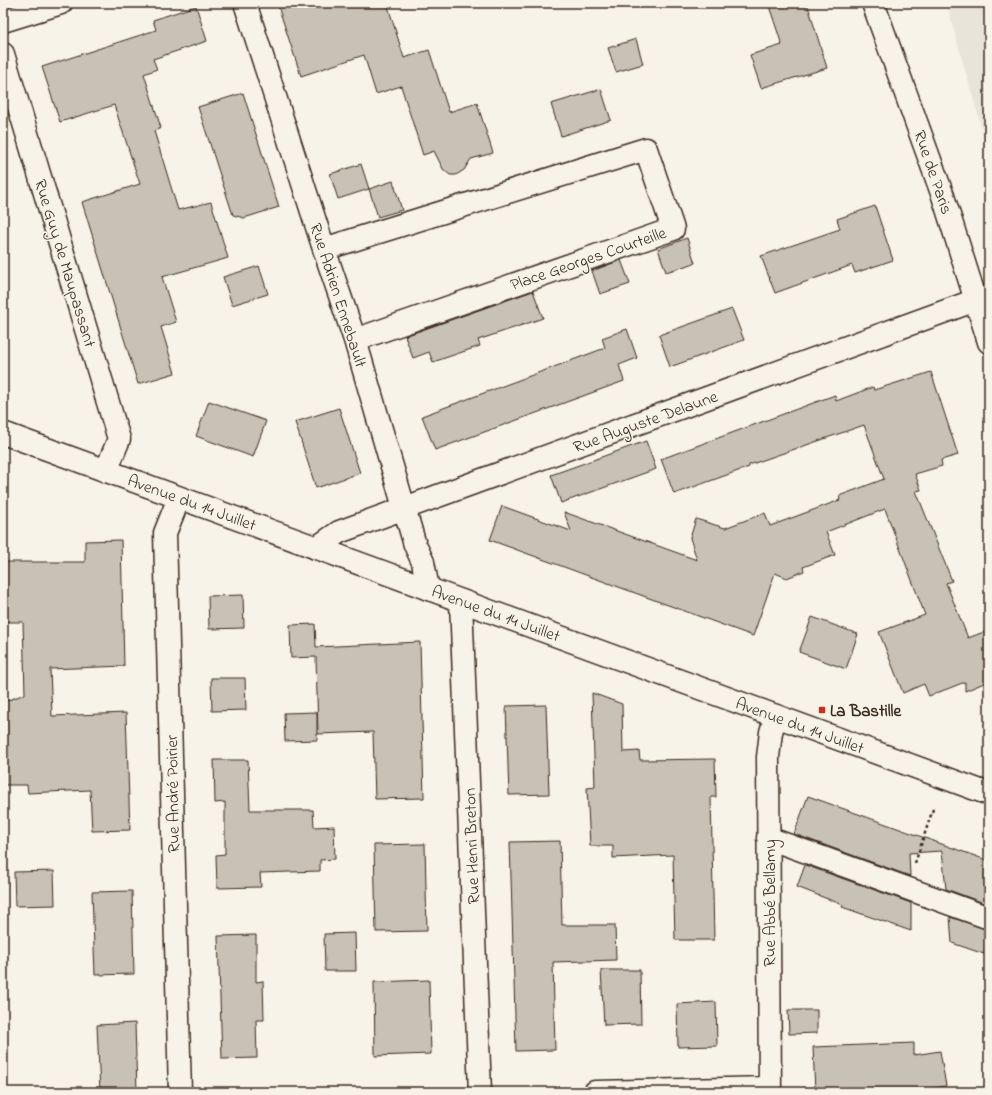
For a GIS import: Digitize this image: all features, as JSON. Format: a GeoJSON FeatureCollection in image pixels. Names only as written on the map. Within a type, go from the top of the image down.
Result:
{"type":"FeatureCollection","features":[{"type":"Feature","properties":{"kind":"street"},"geometry":{"type":"LineString","coordinates":[[3,21],[61,3]]}},
{"type":"Feature","properties":{"kind":"street","name":"Rue Adrien Ennebault"},"geometry":{"type":"LineString","coordinates":[[245,3],[324,249],[355,340],[406,509],[415,545],[423,562],[428,589]]}},
{"type":"Feature","properties":{"kind":"street","name":"Rue de Paris"},"geometry":{"type":"LineString","coordinates":[[873,3],[943,196],[989,342]]}},
{"type":"Feature","properties":{"kind":"street","name":"Rue Guy de Maupassant"},"geometry":{"type":"LineString","coordinates":[[3,54],[119,439],[106,471]]}},
{"type":"Feature","properties":{"kind":"street","name":"Place Georges Courteille"},"geometry":{"type":"LineString","coordinates":[[324,249],[646,149],[673,229],[355,340]]}},
{"type":"Feature","properties":{"kind":"street","name":"Rue Auguste Delaune"},"geometry":{"type":"LineString","coordinates":[[316,548],[339,532],[406,509],[976,300]]}},
{"type":"Feature","properties":{"kind":"street","name":"Avenue du 14 Juillet"},"geometry":{"type":"LineString","coordinates":[[3,434],[989,794]]}},
{"type":"Feature","properties":{"kind":"street","name":"Rue André Poirier"},"geometry":{"type":"LineString","coordinates":[[179,498],[165,533],[180,1092]]}},
{"type":"Feature","properties":{"kind":"street","name":"Rue Henri Breton"},"geometry":{"type":"LineString","coordinates":[[461,601],[480,1092]]}},
{"type":"Feature","properties":{"kind":"street","name":"Rue Abbé Bellamy"},"geometry":{"type":"LineString","coordinates":[[770,1090],[768,757],[771,732],[776,716]]}},
{"type":"Feature","properties":{"kind":"street"},"geometry":{"type":"LineString","coordinates":[[768,838],[989,918]]}},
{"type":"Feature","properties":{"kind":"street"},"geometry":{"type":"LineString","coordinates":[[595,1092],[770,1090]]}},
{"type":"Feature","properties":{"kind":"path"},"geometry":{"type":"LineString","coordinates":[[906,888],[934,806]]}},
{"type":"Feature","properties":{"kind":"shaded area"},"geometry":{"type":"Polygon","coordinates":[[[946,3],[989,3],[989,154],[946,3]]]}},
{"type":"Feature","properties":{"kind":"building"},"geometry":{"type":"Polygon","coordinates":[[[277,3],[387,3],[404,58],[429,50],[449,112],[477,103],[493,153],[471,159],[464,170],[456,175],[450,175],[443,169],[434,151],[423,155],[401,86],[376,94],[364,55],[301,76],[277,3]]]}},
{"type":"Feature","properties":{"kind":"building"},"geometry":{"type":"Polygon","coordinates":[[[768,3],[807,3],[827,68],[761,88],[750,55],[782,45],[768,3]]]}},
{"type":"Feature","properties":{"kind":"building"},"geometry":{"type":"Polygon","coordinates":[[[196,6],[207,41],[153,59],[157,69],[144,74],[161,128],[154,131],[178,210],[211,202],[228,258],[162,277],[176,322],[161,327],[175,373],[138,384],[82,202],[140,184],[114,105],[60,122],[42,67],[156,30],[153,20],[196,6]]]}},
{"type":"Feature","properties":{"kind":"building"},"geometry":{"type":"Polygon","coordinates":[[[636,39],[643,64],[616,72],[608,48],[636,39]]]}},
{"type":"Feature","properties":{"kind":"building"},"geometry":{"type":"Polygon","coordinates":[[[601,89],[611,120],[561,136],[551,104],[601,89]]]}},
{"type":"Feature","properties":{"kind":"building"},"geometry":{"type":"Polygon","coordinates":[[[243,93],[279,207],[244,218],[233,215],[198,107],[243,93]]]}},
{"type":"Feature","properties":{"kind":"building"},"geometry":{"type":"Polygon","coordinates":[[[361,164],[369,189],[338,199],[330,174],[361,164]]]}},
{"type":"Feature","properties":{"kind":"building"},"geometry":{"type":"Polygon","coordinates":[[[393,181],[402,210],[378,217],[369,189],[393,181]]]}},
{"type":"Feature","properties":{"kind":"building"},"geometry":{"type":"Polygon","coordinates":[[[875,206],[893,260],[855,273],[852,265],[775,293],[761,256],[840,229],[837,219],[875,206]]]}},
{"type":"Feature","properties":{"kind":"building"},"geometry":{"type":"Polygon","coordinates":[[[687,238],[695,263],[666,272],[658,249],[687,238]]]}},
{"type":"Feature","properties":{"kind":"building"},"geometry":{"type":"Polygon","coordinates":[[[621,260],[630,284],[600,294],[592,271],[621,260]]]}},
{"type":"Feature","properties":{"kind":"building"},"geometry":{"type":"Polygon","coordinates":[[[259,266],[268,294],[232,305],[223,277],[259,266]]]}},
{"type":"Feature","properties":{"kind":"building"},"geometry":{"type":"Polygon","coordinates":[[[533,291],[543,318],[478,340],[480,346],[433,362],[429,352],[413,358],[405,336],[533,291]]]}},
{"type":"Feature","properties":{"kind":"building"},"geometry":{"type":"Polygon","coordinates":[[[732,309],[744,340],[670,367],[659,335],[732,309]]]}},
{"type":"Feature","properties":{"kind":"building"},"geometry":{"type":"Polygon","coordinates":[[[627,329],[637,358],[619,365],[624,381],[435,450],[422,416],[605,348],[602,338],[627,329]]]}},
{"type":"Feature","properties":{"kind":"building"},"geometry":{"type":"Polygon","coordinates":[[[931,372],[958,455],[941,460],[942,466],[915,474],[921,490],[916,491],[952,581],[946,583],[968,638],[989,630],[989,681],[965,691],[965,682],[929,696],[924,684],[903,693],[879,632],[925,615],[885,509],[826,532],[835,555],[803,567],[804,571],[787,578],[775,573],[753,636],[490,540],[502,506],[571,531],[564,512],[697,560],[690,538],[696,519],[725,528],[765,513],[770,526],[840,500],[839,496],[884,479],[864,425],[749,465],[749,467],[674,494],[661,459],[835,395],[836,401],[873,387],[874,390],[931,372]]]}},
{"type":"Feature","properties":{"kind":"building"},"geometry":{"type":"Polygon","coordinates":[[[209,401],[266,421],[253,457],[196,436],[209,401]]]}},
{"type":"Feature","properties":{"kind":"building"},"geometry":{"type":"Polygon","coordinates":[[[339,408],[360,473],[316,488],[295,422],[339,408]]]}},
{"type":"Feature","properties":{"kind":"building"},"geometry":{"type":"Polygon","coordinates":[[[646,441],[656,469],[561,503],[551,475],[646,441]]]}},
{"type":"Feature","properties":{"kind":"building"},"geometry":{"type":"Polygon","coordinates":[[[121,540],[124,666],[50,669],[52,716],[126,713],[130,830],[92,831],[90,790],[28,793],[27,785],[3,785],[3,702],[25,694],[23,622],[4,622],[3,562],[85,562],[85,541],[121,540]]]}},
{"type":"Feature","properties":{"kind":"building"},"geometry":{"type":"Polygon","coordinates":[[[243,595],[244,628],[209,629],[208,596],[243,595]]]}},
{"type":"Feature","properties":{"kind":"building"},"geometry":{"type":"Polygon","coordinates":[[[812,617],[858,634],[846,669],[799,652],[812,617]]]}},
{"type":"Feature","properties":{"kind":"building"},"geometry":{"type":"Polygon","coordinates":[[[315,624],[316,647],[420,642],[424,798],[375,799],[373,732],[318,734],[316,657],[291,658],[290,625],[315,624]]]}},
{"type":"Feature","properties":{"kind":"building"},"geometry":{"type":"Polygon","coordinates":[[[211,678],[245,678],[246,710],[212,711],[211,678]]]}},
{"type":"Feature","properties":{"kind":"building"},"geometry":{"type":"Polygon","coordinates":[[[592,693],[622,704],[623,752],[639,751],[640,760],[715,759],[716,797],[711,797],[714,940],[675,940],[673,855],[613,858],[613,846],[590,846],[587,788],[595,787],[592,693]]]}},
{"type":"Feature","properties":{"kind":"building"},"geometry":{"type":"Polygon","coordinates":[[[546,705],[549,794],[509,795],[506,706],[546,705]]]}},
{"type":"Feature","properties":{"kind":"building"},"geometry":{"type":"Polygon","coordinates":[[[317,712],[317,740],[285,741],[284,713],[317,712]]]}},
{"type":"Feature","properties":{"kind":"building"},"geometry":{"type":"Polygon","coordinates":[[[214,760],[248,760],[250,810],[313,810],[314,827],[334,826],[335,859],[320,860],[320,871],[260,873],[261,887],[217,888],[216,855],[225,854],[225,802],[215,803],[214,760]]]}},
{"type":"Feature","properties":{"kind":"building"},"geometry":{"type":"Polygon","coordinates":[[[808,796],[989,861],[989,905],[946,889],[942,851],[909,853],[910,876],[794,834],[808,796]]]}},
{"type":"Feature","properties":{"kind":"building"},"geometry":{"type":"Polygon","coordinates":[[[560,841],[562,925],[615,925],[616,960],[553,962],[555,1050],[516,1051],[510,842],[560,841]]]}},
{"type":"Feature","properties":{"kind":"building"},"geometry":{"type":"Polygon","coordinates":[[[425,844],[427,931],[376,932],[374,845],[425,844]]]}},
{"type":"Feature","properties":{"kind":"building"},"geometry":{"type":"Polygon","coordinates":[[[805,865],[911,903],[911,931],[842,907],[843,905],[797,887],[805,865]]]}},
{"type":"Feature","properties":{"kind":"building"},"geometry":{"type":"Polygon","coordinates":[[[54,871],[55,905],[15,906],[14,872],[54,871]]]}},
{"type":"Feature","properties":{"kind":"building"},"geometry":{"type":"Polygon","coordinates":[[[132,891],[134,974],[95,975],[92,892],[132,891]]]}},
{"type":"Feature","properties":{"kind":"building"},"geometry":{"type":"Polygon","coordinates":[[[950,917],[989,930],[989,938],[984,954],[952,943],[950,917]]]}},
{"type":"Feature","properties":{"kind":"building"},"geometry":{"type":"Polygon","coordinates":[[[355,933],[356,971],[325,971],[324,934],[355,933]]]}},
{"type":"Feature","properties":{"kind":"building"},"geometry":{"type":"Polygon","coordinates":[[[256,935],[256,982],[263,981],[264,1020],[256,1020],[257,1058],[222,1059],[218,936],[256,935]]]}},
{"type":"Feature","properties":{"kind":"building"},"geometry":{"type":"Polygon","coordinates":[[[601,970],[640,970],[641,1024],[604,1025],[601,970]]]}},
{"type":"Feature","properties":{"kind":"building"},"geometry":{"type":"Polygon","coordinates":[[[429,980],[431,1054],[375,1056],[374,982],[429,980]]]}},
{"type":"Feature","properties":{"kind":"building"},"geometry":{"type":"Polygon","coordinates":[[[716,1002],[717,1046],[678,1047],[677,1004],[716,1002]]]}},
{"type":"Feature","properties":{"kind":"building"},"geometry":{"type":"Polygon","coordinates":[[[788,1010],[817,1010],[817,1033],[789,1034],[788,1010]]]}},
{"type":"Feature","properties":{"kind":"building"},"geometry":{"type":"Polygon","coordinates":[[[135,1023],[137,1092],[100,1092],[97,1025],[135,1023]]]}},
{"type":"Feature","properties":{"kind":"building"},"geometry":{"type":"Polygon","coordinates":[[[914,1043],[914,1055],[940,1051],[946,1086],[913,1092],[815,1092],[813,1047],[914,1043]]]}},
{"type":"Feature","properties":{"kind":"place","name":"La Bastille"},"geometry":{"type":"Point","coordinates":[822,710]}}]}
